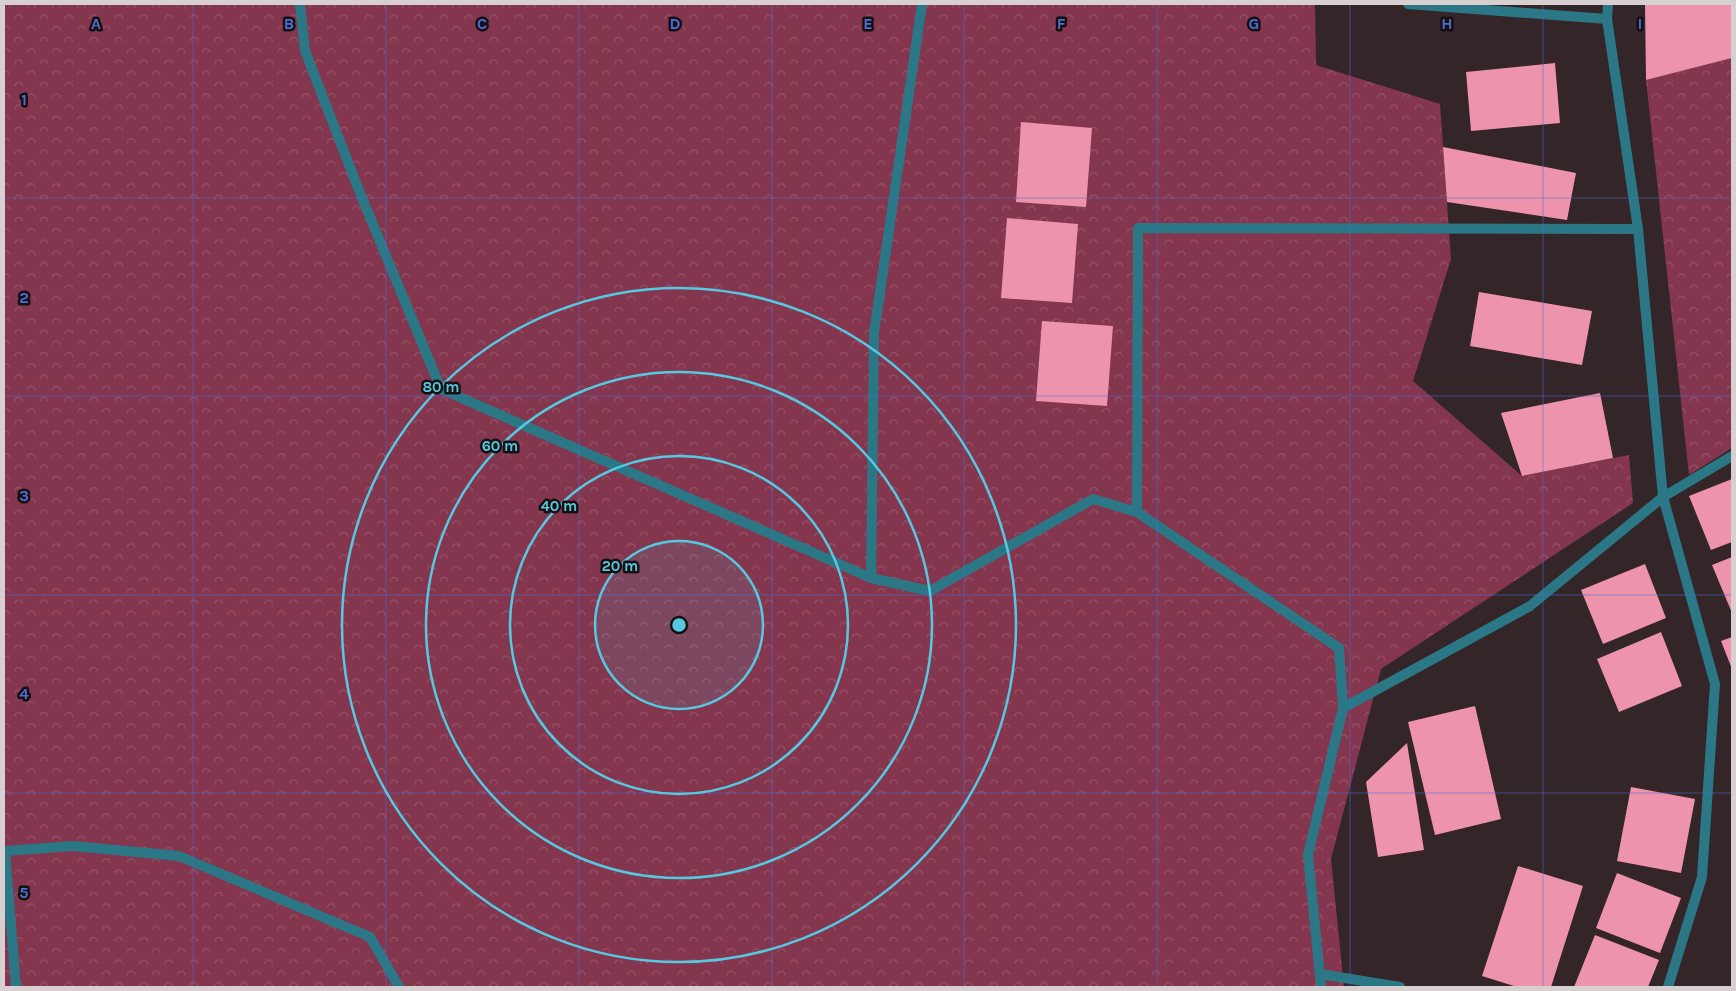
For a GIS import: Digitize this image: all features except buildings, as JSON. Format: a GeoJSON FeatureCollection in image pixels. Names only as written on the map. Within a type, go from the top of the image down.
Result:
{"type":"FeatureCollection","features":[{"type":"Feature","properties":{"kind":"street"},"geometry":{"type":"LineString","coordinates":[[300,4],[306,51],[360,193],[441,389],[871,578],[930,591],[1093,499],[1137,512],[1339,648],[1343,708],[1308,855],[1321,987]]}},
{"type":"Feature","properties":{"kind":"street"},"geometry":{"type":"LineString","coordinates":[[871,578],[874,333],[922,4]]}},
{"type":"Feature","properties":{"kind":"street"},"geometry":{"type":"LineString","coordinates":[[1408,4],[1607,19]]}},
{"type":"Feature","properties":{"kind":"street"},"geometry":{"type":"LineString","coordinates":[[1608,4],[1607,19],[1638,230],[1664,498],[1714,684],[1702,877],[1668,987]]}},
{"type":"Feature","properties":{"kind":"street"},"geometry":{"type":"LineString","coordinates":[[1137,512],[1138,228],[1638,230]]}},
{"type":"Feature","properties":{"kind":"street"},"geometry":{"type":"LineString","coordinates":[[1343,708],[1530,606],[1664,498],[1732,456]]}},
{"type":"Feature","properties":{"kind":"street"},"geometry":{"type":"LineString","coordinates":[[16,987],[4,850],[73,846],[179,856],[370,937],[399,987]]}},
{"type":"Feature","properties":{"kind":"street"},"geometry":{"type":"LineString","coordinates":[[1320,974],[1400,987]]}},
{"type":"Feature","properties":{"kind":"green space"},"geometry":{"type":"Polygon","coordinates":[[[4,4],[1315,4],[1316,65],[1440,104],[1451,259],[1413,381],[1522,476],[1629,455],[1633,503],[1381,669],[1331,859],[1344,987],[4,987],[4,4]]]}},
{"type":"Feature","properties":{"kind":"green space"},"geometry":{"type":"Polygon","coordinates":[[[1732,58],[1732,448],[1689,475],[1646,80],[1732,58]]]}}]}
